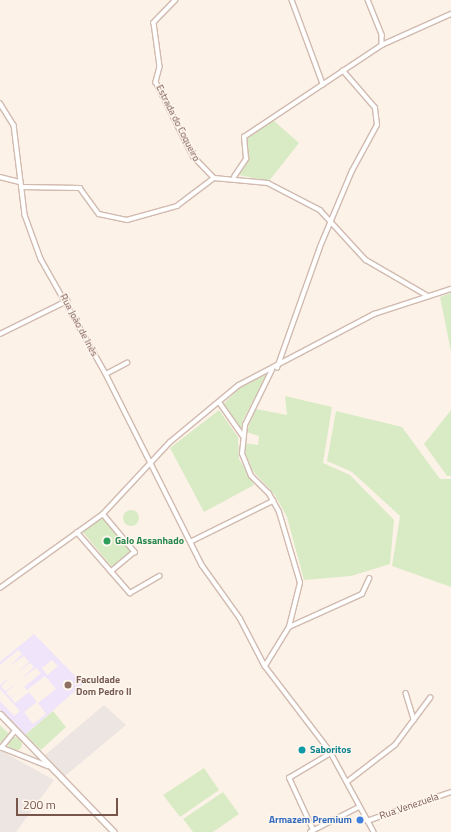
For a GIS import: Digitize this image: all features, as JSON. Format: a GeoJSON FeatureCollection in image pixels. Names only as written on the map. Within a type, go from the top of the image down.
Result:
{"type":"FeatureCollection","features":[{"type":"Feature","properties":{"kind":"main road"},"geometry":{"type":"LineString","coordinates":[[0,715],[48,766],[114,832]]}},
{"type":"Feature","properties":{"kind":"street","name":"Estrada do Coqueiro"},"geometry":{"type":"LineString","coordinates":[[176,0],[154,23],[160,67],[156,82],[193,156],[214,178]]}},
{"type":"Feature","properties":{"kind":"street"},"geometry":{"type":"LineString","coordinates":[[292,0],[323,84]]}},
{"type":"Feature","properties":{"kind":"street"},"geometry":{"type":"LineString","coordinates":[[368,0],[382,35],[382,45]]}},
{"type":"Feature","properties":{"kind":"street"},"geometry":{"type":"LineString","coordinates":[[234,177],[246,159],[244,138],[382,45],[451,14]]}},
{"type":"Feature","properties":{"kind":"street"},"geometry":{"type":"LineString","coordinates":[[277,368],[296,323],[310,271],[377,121],[371,102],[343,71]]}},
{"type":"Feature","properties":{"kind":"street","name":"Rua João de Inês"},"geometry":{"type":"LineString","coordinates":[[0,103],[14,125],[20,182],[31,238],[106,374],[150,465],[190,542],[240,618],[265,666],[331,753],[359,807],[374,832]]}},
{"type":"Feature","properties":{"kind":"street"},"geometry":{"type":"LineString","coordinates":[[0,177],[20,182]]}},
{"type":"Feature","properties":{"kind":"street"},"geometry":{"type":"LineString","coordinates":[[21,187],[80,188],[99,214],[127,220],[177,206],[214,178],[234,177],[268,183],[290,192],[323,212],[366,260],[428,296]]}},
{"type":"Feature","properties":{"kind":"street"},"geometry":{"type":"LineString","coordinates":[[0,588],[103,514],[170,442],[244,382],[277,368],[374,314],[451,289]]}},
{"type":"Feature","properties":{"kind":"street"},"geometry":{"type":"LineString","coordinates":[[0,334],[67,301]]}},
{"type":"Feature","properties":{"kind":"street"},"geometry":{"type":"LineString","coordinates":[[106,374],[127,363]]}},
{"type":"Feature","properties":{"kind":"street"},"geometry":{"type":"LineString","coordinates":[[265,666],[289,627],[300,589],[300,575],[273,501],[248,471],[242,454],[242,435],[272,370]]}},
{"type":"Feature","properties":{"kind":"street"},"geometry":{"type":"LineString","coordinates":[[220,403],[242,435]]}},
{"type":"Feature","properties":{"kind":"street"},"geometry":{"type":"LineString","coordinates":[[190,542],[273,501]]}},
{"type":"Feature","properties":{"kind":"street"},"geometry":{"type":"LineString","coordinates":[[103,514],[135,552],[111,572]]}},
{"type":"Feature","properties":{"kind":"street"},"geometry":{"type":"LineString","coordinates":[[77,532],[128,592],[134,593],[160,576]]}},
{"type":"Feature","properties":{"kind":"street"},"geometry":{"type":"LineString","coordinates":[[289,627],[362,594],[369,578]]}},
{"type":"Feature","properties":{"kind":"street"},"geometry":{"type":"LineString","coordinates":[[406,693],[414,720]]}},
{"type":"Feature","properties":{"kind":"street"},"geometry":{"type":"LineString","coordinates":[[347,782],[395,745],[430,698]]}},
{"type":"Feature","properties":{"kind":"street"},"geometry":{"type":"LineString","coordinates":[[15,731],[0,748],[48,766]]}},
{"type":"Feature","properties":{"kind":"street"},"geometry":{"type":"LineString","coordinates":[[331,753],[289,778],[312,831],[359,807]]}},
{"type":"Feature","properties":{"kind":"street","name":"Rua Venezuela"},"geometry":{"type":"LineString","coordinates":[[367,821],[451,792]]}},
{"type":"Feature","properties":{"kind":"shaded area","name":"Faculdade Dom Pedro II"},"geometry":{"type":"Polygon","coordinates":[[[34,634],[83,684],[25,735],[0,709],[0,701],[14,716],[20,711],[0,689],[0,685],[12,675],[1,686],[5,691],[18,683],[6,692],[10,698],[22,688],[11,698],[15,703],[29,692],[37,702],[24,712],[33,724],[46,714],[38,703],[56,689],[45,676],[27,690],[24,687],[41,673],[36,668],[20,680],[34,667],[30,663],[15,674],[29,662],[24,656],[9,666],[22,654],[18,650],[0,665],[0,662],[34,634]],[[52,660],[42,668],[47,675],[58,666],[52,660]]]}},
{"type":"Feature","properties":{"kind":"shaded area"},"geometry":{"type":"Polygon","coordinates":[[[104,705],[126,725],[65,776],[45,755],[104,705]]]}},
{"type":"Feature","properties":{"kind":"shaded area"},"geometry":{"type":"Polygon","coordinates":[[[0,750],[54,780],[16,832],[0,832],[0,750]]]}},
{"type":"Feature","properties":{"kind":"green space"},"geometry":{"type":"Polygon","coordinates":[[[273,120],[299,143],[269,181],[239,175],[248,162],[246,138],[273,120]]]}},
{"type":"Feature","properties":{"kind":"green space"},"geometry":{"type":"Polygon","coordinates":[[[451,293],[451,352],[440,297],[451,293]]]}},
{"type":"Feature","properties":{"kind":"green space"},"geometry":{"type":"Polygon","coordinates":[[[267,374],[243,420],[241,429],[223,404],[244,384],[267,374]]]}},
{"type":"Feature","properties":{"kind":"green space"},"geometry":{"type":"Polygon","coordinates":[[[285,396],[332,407],[323,463],[350,475],[394,520],[390,564],[351,576],[304,580],[287,517],[275,495],[251,469],[245,452],[244,443],[258,445],[259,436],[246,432],[256,409],[287,415],[285,396]]]}},
{"type":"Feature","properties":{"kind":"green space"},"geometry":{"type":"Polygon","coordinates":[[[219,410],[238,437],[239,459],[254,485],[204,512],[170,448],[219,410]]]}},
{"type":"Feature","properties":{"kind":"green space"},"geometry":{"type":"Polygon","coordinates":[[[451,410],[451,476],[447,476],[424,444],[451,410]]]}},
{"type":"Feature","properties":{"kind":"green space"},"geometry":{"type":"Polygon","coordinates":[[[336,411],[402,427],[440,479],[451,479],[451,587],[392,566],[400,516],[352,472],[327,461],[336,411]]]}},
{"type":"Feature","properties":{"kind":"green space"},"geometry":{"type":"Polygon","coordinates":[[[128,510],[134,510],[139,515],[137,524],[134,526],[128,526],[123,521],[123,515],[128,510]]]}},
{"type":"Feature","properties":{"kind":"green space","name":"Galo Assanhado"},"geometry":{"type":"Polygon","coordinates":[[[103,515],[132,551],[112,567],[82,531],[103,515]]]}},
{"type":"Feature","properties":{"kind":"green space"},"geometry":{"type":"Polygon","coordinates":[[[53,711],[66,727],[41,750],[25,735],[53,711]]]}},
{"type":"Feature","properties":{"kind":"green space"},"geometry":{"type":"Polygon","coordinates":[[[0,725],[10,735],[3,743],[0,742],[0,725]]]}},
{"type":"Feature","properties":{"kind":"green space"},"geometry":{"type":"Polygon","coordinates":[[[15,737],[20,739],[22,744],[20,749],[15,751],[10,749],[8,744],[10,739],[15,737]]]}},
{"type":"Feature","properties":{"kind":"green space"},"geometry":{"type":"Polygon","coordinates":[[[204,768],[219,790],[180,817],[163,795],[204,768]]]}},
{"type":"Feature","properties":{"kind":"green space"},"geometry":{"type":"Polygon","coordinates":[[[223,792],[239,814],[213,832],[193,832],[183,819],[223,792]]]}},
{"type":"Feature","properties":{"kind":"place","name":"Galo Assanhado"},"geometry":{"type":"Point","coordinates":[107,541]}},
{"type":"Feature","properties":{"kind":"place","name":"Faculdade Dom Pedro II"},"geometry":{"type":"Point","coordinates":[68,685]}},
{"type":"Feature","properties":{"kind":"place","name":"Saboritos"},"geometry":{"type":"Point","coordinates":[302,750]}},
{"type":"Feature","properties":{"kind":"place","name":"Armazem Premium"},"geometry":{"type":"Point","coordinates":[360,820]}}]}
